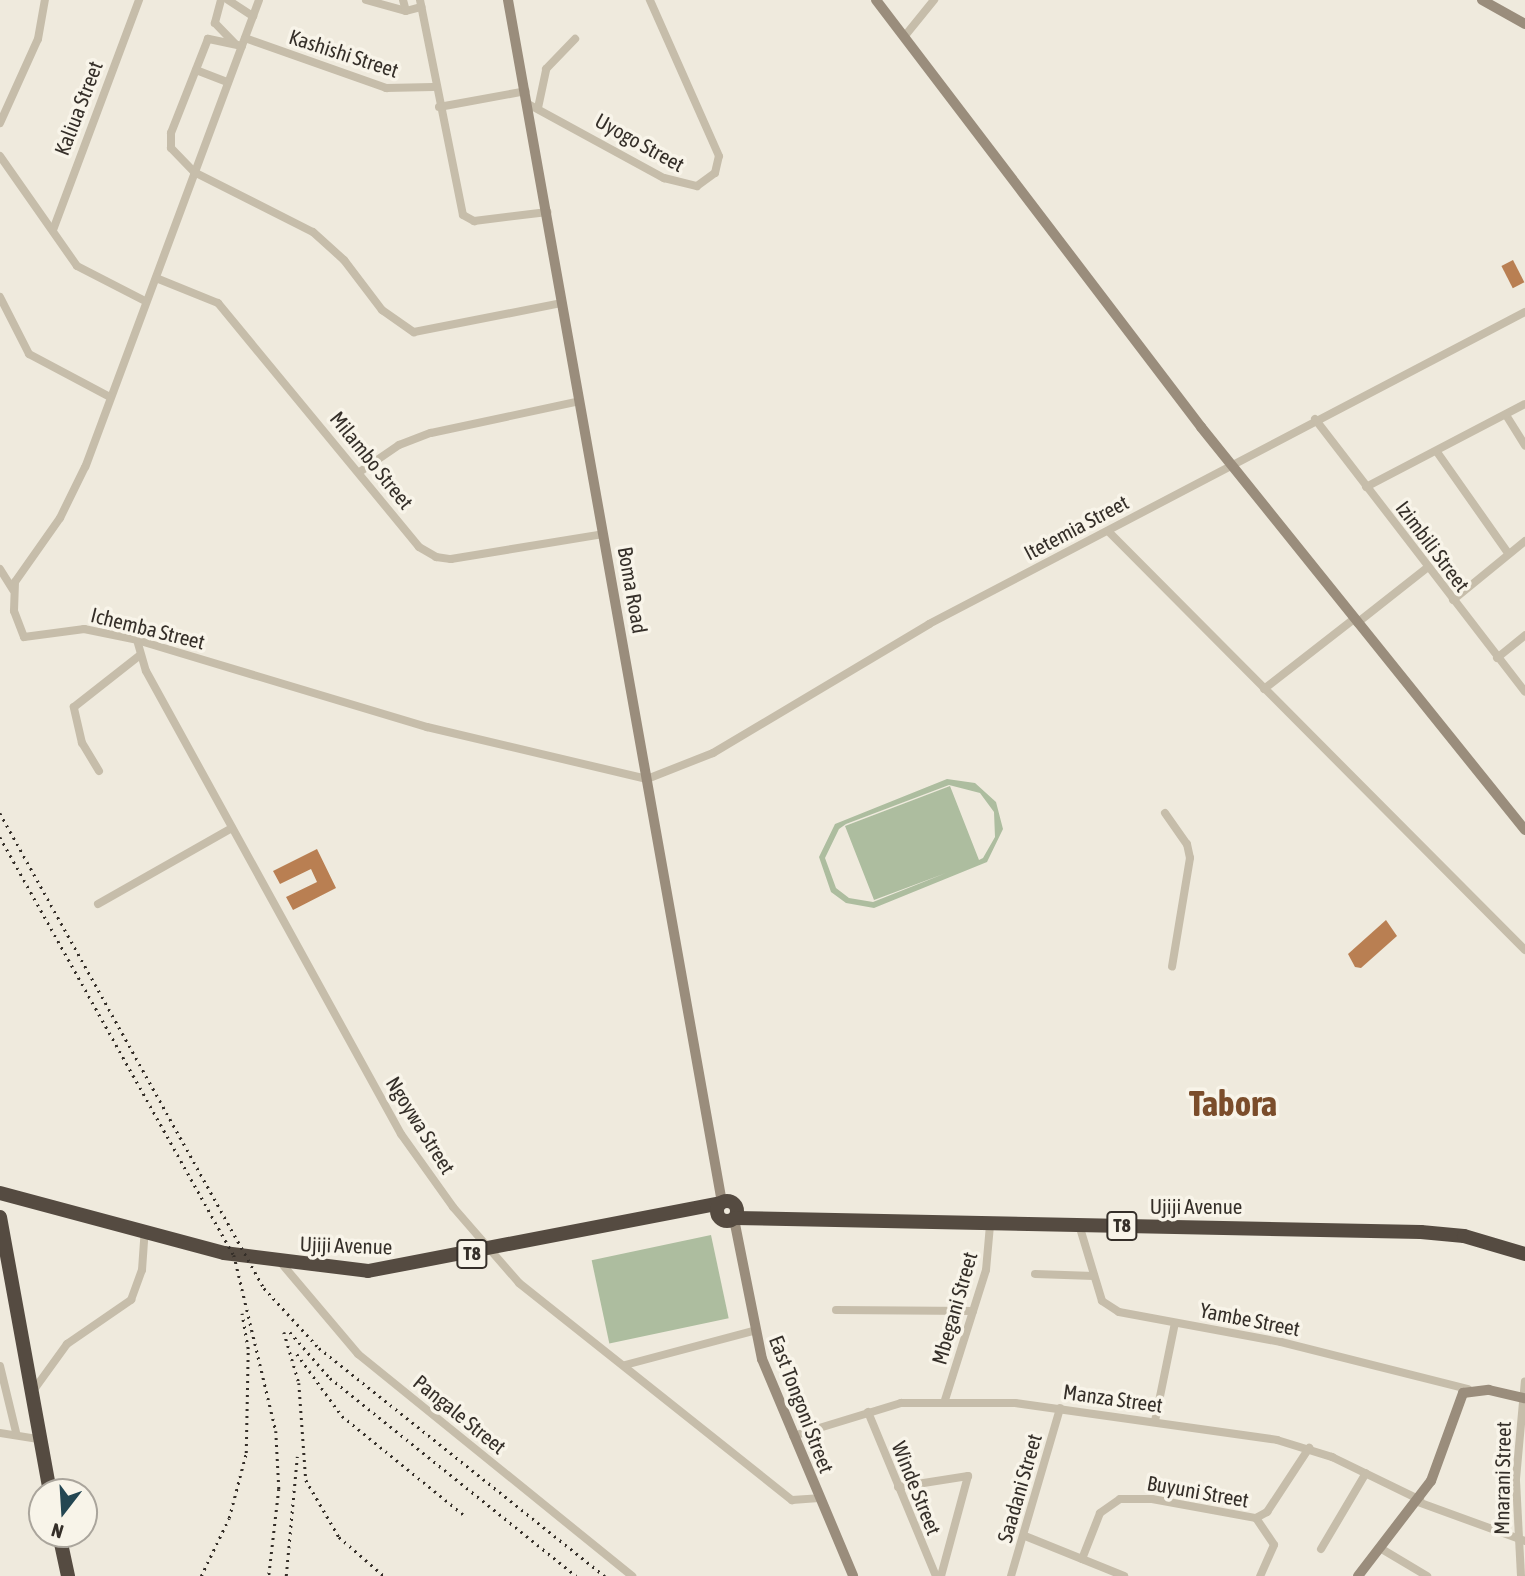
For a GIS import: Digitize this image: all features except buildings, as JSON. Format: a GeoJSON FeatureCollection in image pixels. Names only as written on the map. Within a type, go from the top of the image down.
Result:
{"type":"FeatureCollection","features":[{"type":"Feature","properties":{"kind":"highway","name":"Ujiji Avenue"},"geometry":{"type":"LineString","coordinates":[[0,1193],[282,1264],[368,1271],[693,1209],[780,1217],[990,1225],[1080,1228],[1263,1227],[1464,1236],[1525,1254]]}},
{"type":"Feature","properties":{"kind":"highway"},"geometry":{"type":"LineString","coordinates":[[0,1217],[47,1478]]}},
{"type":"Feature","properties":{"kind":"highway","name":"T8"},"geometry":{"type":"LineString","coordinates":[[1464,1236],[1525,1245]]}},
{"type":"Feature","properties":{"kind":"highway"},"geometry":{"type":"LineString","coordinates":[[62,1548],[68,1576]]}},
{"type":"Feature","properties":{"kind":"main road","name":"Boma Road"},"geometry":{"type":"LineString","coordinates":[[508,0],[526,91],[533,106],[562,303],[728,1211]]}},
{"type":"Feature","properties":{"kind":"main road"},"geometry":{"type":"LineString","coordinates":[[876,0],[1232,465],[1525,830]]}},
{"type":"Feature","properties":{"kind":"main road"},"geometry":{"type":"LineString","coordinates":[[1482,0],[1525,24]]}},
{"type":"Feature","properties":{"kind":"main road","name":"East Tongoni Street"},"geometry":{"type":"LineString","coordinates":[[728,1211],[753,1331],[818,1498],[853,1576]]}},
{"type":"Feature","properties":{"kind":"main road"},"geometry":{"type":"LineString","coordinates":[[1358,1576],[1419,1501],[1468,1389],[1524,1398]]}},
{"type":"Feature","properties":{"kind":"street"},"geometry":{"type":"LineString","coordinates":[[0,124],[38,39],[45,0]]}},
{"type":"Feature","properties":{"kind":"street","name":"Kaliua Street"},"geometry":{"type":"LineString","coordinates":[[53,230],[139,0]]}},
{"type":"Feature","properties":{"kind":"street"},"geometry":{"type":"LineString","coordinates":[[221,0],[215,23],[241,43]]}},
{"type":"Feature","properties":{"kind":"street"},"geometry":{"type":"LineString","coordinates":[[228,0],[253,16]]}},
{"type":"Feature","properties":{"kind":"street"},"geometry":{"type":"LineString","coordinates":[[0,569],[13,590],[60,518],[156,278],[259,0]]}},
{"type":"Feature","properties":{"kind":"street"},"geometry":{"type":"LineString","coordinates":[[366,0],[406,10],[420,4],[433,87],[467,219],[547,212]]}},
{"type":"Feature","properties":{"kind":"street"},"geometry":{"type":"LineString","coordinates":[[403,0],[406,10]]}},
{"type":"Feature","properties":{"kind":"street","name":"Uyogo Street"},"geometry":{"type":"LineString","coordinates":[[533,106],[664,178],[697,186],[715,173],[719,156],[650,0]]}},
{"type":"Feature","properties":{"kind":"street"},"geometry":{"type":"LineString","coordinates":[[904,37],[934,0]]}},
{"type":"Feature","properties":{"kind":"street"},"geometry":{"type":"LineString","coordinates":[[241,43],[208,39],[169,140],[194,172],[313,232],[344,260],[382,310],[414,332],[562,303]]}},
{"type":"Feature","properties":{"kind":"street"},"geometry":{"type":"LineString","coordinates":[[533,106],[546,69],[575,39]]}},
{"type":"Feature","properties":{"kind":"street","name":"Kashishi Street"},"geometry":{"type":"LineString","coordinates":[[241,43],[386,88],[433,87]]}},
{"type":"Feature","properties":{"kind":"street"},"geometry":{"type":"LineString","coordinates":[[196,70],[228,82]]}},
{"type":"Feature","properties":{"kind":"street"},"geometry":{"type":"LineString","coordinates":[[439,107],[526,91]]}},
{"type":"Feature","properties":{"kind":"street"},"geometry":{"type":"LineString","coordinates":[[0,156],[36,214],[53,230],[86,274],[145,301]]}},
{"type":"Feature","properties":{"kind":"street","name":"Milambo Street"},"geometry":{"type":"LineString","coordinates":[[156,278],[218,303],[360,471],[419,547],[436,557],[451,559],[603,534]]}},
{"type":"Feature","properties":{"kind":"street"},"geometry":{"type":"LineString","coordinates":[[0,297],[29,354],[108,396]]}},
{"type":"Feature","properties":{"kind":"street","name":"Itetemia Street"},"geometry":{"type":"LineString","coordinates":[[647,779],[713,753],[929,624],[1315,419],[1524,315]]}},
{"type":"Feature","properties":{"kind":"street"},"geometry":{"type":"LineString","coordinates":[[360,471],[399,445],[431,433],[580,401]]}},
{"type":"Feature","properties":{"kind":"street"},"geometry":{"type":"LineString","coordinates":[[1366,487],[1525,404]]}},
{"type":"Feature","properties":{"kind":"street"},"geometry":{"type":"LineString","coordinates":[[1506,415],[1525,445]]}},
{"type":"Feature","properties":{"kind":"street","name":"Izimbili Street"},"geometry":{"type":"LineString","coordinates":[[1315,419],[1525,692]]}},
{"type":"Feature","properties":{"kind":"street"},"geometry":{"type":"LineString","coordinates":[[1437,452],[1508,553]]}},
{"type":"Feature","properties":{"kind":"street"},"geometry":{"type":"LineString","coordinates":[[1108,531],[1525,950]]}},
{"type":"Feature","properties":{"kind":"street"},"geometry":{"type":"LineString","coordinates":[[1453,600],[1525,541]]}},
{"type":"Feature","properties":{"kind":"street"},"geometry":{"type":"LineString","coordinates":[[1264,689],[1427,568]]}},
{"type":"Feature","properties":{"kind":"street","name":"Ichemba Street"},"geometry":{"type":"LineString","coordinates":[[13,590],[21,636],[84,629],[138,640],[427,727],[647,779]]}},
{"type":"Feature","properties":{"kind":"street"},"geometry":{"type":"LineString","coordinates":[[1497,657],[1525,635]]}},
{"type":"Feature","properties":{"kind":"street","name":"Ngoywa Street"},"geometry":{"type":"LineString","coordinates":[[138,640],[140,655],[232,828],[401,1134],[488,1250],[519,1283],[793,1500],[818,1498]]}},
{"type":"Feature","properties":{"kind":"street"},"geometry":{"type":"LineString","coordinates":[[99,771],[82,743],[74,707],[140,655]]}},
{"type":"Feature","properties":{"kind":"street"},"geometry":{"type":"LineString","coordinates":[[1165,813],[1187,844],[1190,858],[1172,968]]}},
{"type":"Feature","properties":{"kind":"street"},"geometry":{"type":"LineString","coordinates":[[98,904],[232,828]]}},
{"type":"Feature","properties":{"kind":"street","name":"Mbegani Street"},"geometry":{"type":"LineString","coordinates":[[945,1400],[986,1270],[990,1225]]}},
{"type":"Feature","properties":{"kind":"street","name":"Yambe Street"},"geometry":{"type":"LineString","coordinates":[[1080,1228],[1094,1276],[1109,1308],[1281,1342],[1468,1389]]}},
{"type":"Feature","properties":{"kind":"street"},"geometry":{"type":"LineString","coordinates":[[32,1393],[44,1368],[67,1344],[131,1300],[142,1270],[145,1231]]}},
{"type":"Feature","properties":{"kind":"street","name":"Pangale Street"},"geometry":{"type":"LineString","coordinates":[[282,1264],[358,1354],[632,1576]]}},
{"type":"Feature","properties":{"kind":"street"},"geometry":{"type":"LineString","coordinates":[[1035,1274],[1094,1276]]}},
{"type":"Feature","properties":{"kind":"street"},"geometry":{"type":"LineString","coordinates":[[835,1310],[973,1311]]}},
{"type":"Feature","properties":{"kind":"street"},"geometry":{"type":"LineString","coordinates":[[1155,1421],[1175,1323]]}},
{"type":"Feature","properties":{"kind":"street"},"geometry":{"type":"LineString","coordinates":[[625,1365],[753,1331]]}},
{"type":"Feature","properties":{"kind":"street"},"geometry":{"type":"LineString","coordinates":[[0,1366],[16,1432]]}},
{"type":"Feature","properties":{"kind":"street","name":"Mnarani Street"},"geometry":{"type":"LineString","coordinates":[[1521,1576],[1520,1480],[1525,1381]]}},
{"type":"Feature","properties":{"kind":"street","name":"Manza Street"},"geometry":{"type":"LineString","coordinates":[[793,1436],[868,1412],[945,1400],[1060,1408],[1155,1421],[1309,1448],[1366,1473],[1419,1501],[1521,1540]]}},
{"type":"Feature","properties":{"kind":"street","name":"Saadani Street"},"geometry":{"type":"LineString","coordinates":[[1011,1576],[1025,1536],[1060,1408]]}},
{"type":"Feature","properties":{"kind":"street","name":"Winde Street"},"geometry":{"type":"LineString","coordinates":[[868,1412],[938,1576]]}},
{"type":"Feature","properties":{"kind":"street"},"geometry":{"type":"LineString","coordinates":[[0,1433],[16,1432],[39,1439]]}},
{"type":"Feature","properties":{"kind":"street","name":"Buyuni Street"},"geometry":{"type":"LineString","coordinates":[[1082,1559],[1100,1513],[1119,1499],[1152,1499],[1256,1518],[1267,1512],[1309,1448]]}},
{"type":"Feature","properties":{"kind":"street"},"geometry":{"type":"LineString","coordinates":[[1321,1549],[1366,1473]]}},
{"type":"Feature","properties":{"kind":"street"},"geometry":{"type":"LineString","coordinates":[[898,1487],[968,1476],[938,1576]]}},
{"type":"Feature","properties":{"kind":"street"},"geometry":{"type":"LineString","coordinates":[[1256,1518],[1274,1545],[1260,1576]]}},
{"type":"Feature","properties":{"kind":"street"},"geometry":{"type":"LineString","coordinates":[[1025,1536],[1124,1576]]}},
{"type":"Feature","properties":{"kind":"street"},"geometry":{"type":"LineString","coordinates":[[1380,1548],[1427,1576]]}},
{"type":"Feature","properties":{"kind":"green space"},"geometry":{"type":"Polygon","coordinates":[[[947,779],[975,783],[996,802],[1003,829],[987,862],[874,908],[846,903],[831,892],[819,857],[835,824],[947,779]],[[949,785],[846,824],[839,829],[825,858],[836,888],[849,898],[873,902],[946,873],[874,900],[845,826],[950,786],[979,860],[983,858],[995,837],[994,812],[980,793],[949,785]]]}},
{"type":"Feature","properties":{"kind":"green space"},"geometry":{"type":"Polygon","coordinates":[[[711,1235],[729,1318],[609,1344],[592,1260],[711,1235]]]}},
{"type":"Feature","properties":{"kind":"railway"},"geometry":{"type":"LineString","coordinates":[[0,813],[264,1288],[319,1348],[605,1576]]}},
{"type":"Feature","properties":{"kind":"railway"},"geometry":{"type":"LineString","coordinates":[[0,837],[234,1255],[276,1431],[279,1489],[269,1576]]}},
{"type":"Feature","properties":{"kind":"railway"},"geometry":{"type":"LineString","coordinates":[[201,1576],[229,1518],[246,1453],[248,1349],[242,1314]]}},
{"type":"Feature","properties":{"kind":"railway"},"geometry":{"type":"LineString","coordinates":[[284,1332],[299,1383],[306,1480],[339,1537],[384,1576]]}},
{"type":"Feature","properties":{"kind":"railway"},"geometry":{"type":"LineString","coordinates":[[290,1332],[330,1378],[576,1576]]}},
{"type":"Feature","properties":{"kind":"railway"},"geometry":{"type":"LineString","coordinates":[[297,1354],[342,1416],[464,1515]]}},
{"type":"Feature","properties":{"kind":"railway"},"geometry":{"type":"LineString","coordinates":[[286,1576],[297,1457]]}},
{"type":"Feature","properties":{"kind":"district","name":"Tabora"},"geometry":{"type":"Point","coordinates":[1233,1103]}}]}
